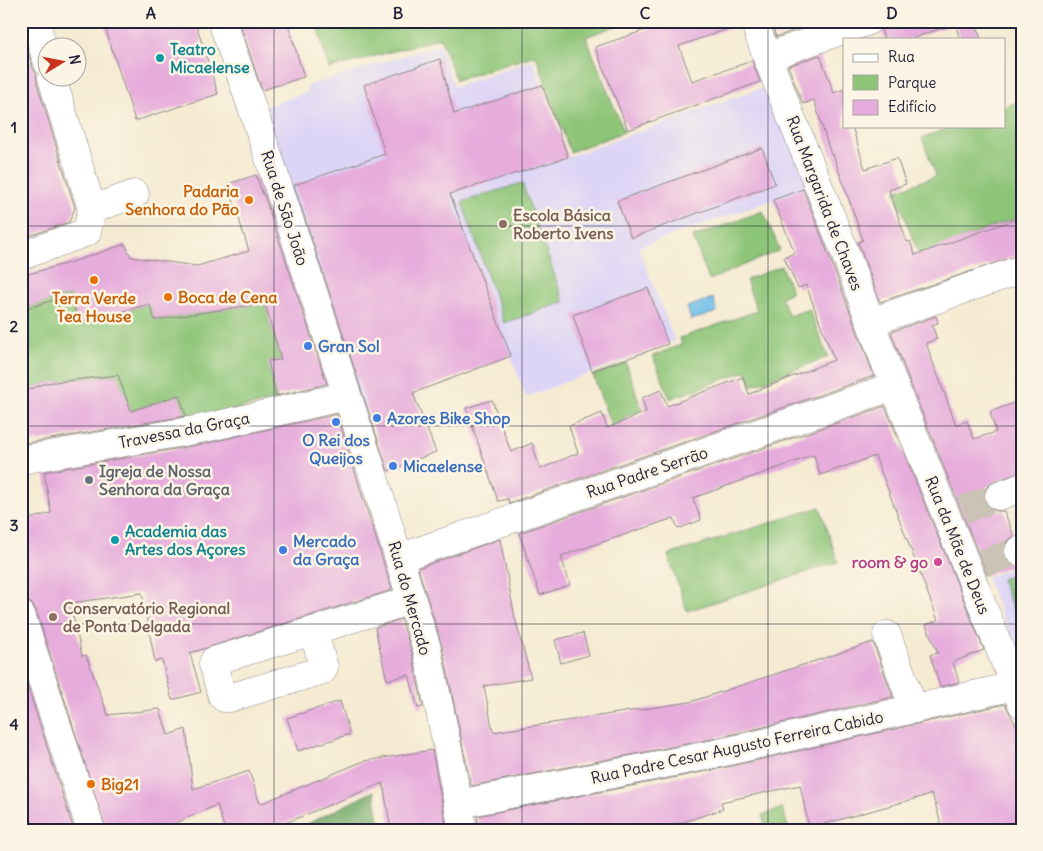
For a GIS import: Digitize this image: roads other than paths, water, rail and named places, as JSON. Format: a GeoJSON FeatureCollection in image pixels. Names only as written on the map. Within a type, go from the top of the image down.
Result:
{"type":"FeatureCollection","features":[{"type":"Feature","properties":{"kind":"street"},"geometry":{"type":"LineString","coordinates":[[35,21],[40,38]]}},
{"type":"Feature","properties":{"kind":"street","name":"Rua de São João"},"geometry":{"type":"LineString","coordinates":[[222,21],[258,125],[346,396]]}},
{"type":"Feature","properties":{"kind":"street","name":"Rua Margarida de Chaves"},"geometry":{"type":"LineString","coordinates":[[754,21],[766,57],[843,247],[894,386]]}},
{"type":"Feature","properties":{"kind":"street"},"geometry":{"type":"LineString","coordinates":[[766,57],[868,21]]}},
{"type":"Feature","properties":{"kind":"street"},"geometry":{"type":"LineString","coordinates":[[21,256],[87,232],[92,209],[55,88]]}},
{"type":"Feature","properties":{"kind":"street"},"geometry":{"type":"LineString","coordinates":[[92,209],[135,194]]}},
{"type":"Feature","properties":{"kind":"street"},"geometry":{"type":"LineString","coordinates":[[871,322],[1022,269]]}},
{"type":"Feature","properties":{"kind":"street","name":"Rua da Mãe de Deus"},"geometry":{"type":"LineString","coordinates":[[894,386],[955,513],[975,565],[1018,695]]}},
{"type":"Feature","properties":{"kind":"street","name":"Rua Padre Serrão"},"geometry":{"type":"LineString","coordinates":[[399,558],[894,386]]}},
{"type":"Feature","properties":{"kind":"street","name":"Travessa da Graça"},"geometry":{"type":"LineString","coordinates":[[21,460],[201,434],[346,396]]}},
{"type":"Feature","properties":{"kind":"street","name":"Rua do Mercado"},"geometry":{"type":"LineString","coordinates":[[346,396],[427,649],[461,817]]}},
{"type":"Feature","properties":{"kind":"street"},"geometry":{"type":"LineString","coordinates":[[313,631],[411,600]]}},
{"type":"Feature","properties":{"kind":"street"},"geometry":{"type":"LineString","coordinates":[[21,615],[91,830]]}},
{"type":"Feature","properties":{"kind":"street"},"geometry":{"type":"LineString","coordinates":[[887,635],[914,709]]}},
{"type":"Feature","properties":{"kind":"street","name":"Rua Padre Cesar Augusto Ferreira Cabido"},"geometry":{"type":"LineString","coordinates":[[461,817],[715,754],[914,709],[1018,695]]}},
{"type":"Feature","properties":{"kind":"water"},"geometry":{"type":"Polygon","coordinates":[[[713,298],[717,312],[691,320],[687,307],[713,298]]]}},
{"type":"Feature","properties":{"kind":"tunnel"},"geometry":{"type":"LineString","coordinates":[[963,510],[999,496]]}},
{"type":"Feature","properties":{"kind":"tunnel"},"geometry":{"type":"LineString","coordinates":[[983,563],[1019,551]]}},
{"type":"Feature","properties":{"kind":"place","name":"Teatro Micaelense"},"geometry":{"type":"Point","coordinates":[160,58]}},
{"type":"Feature","properties":{"kind":"place","name":"Padaria Senhora do Pão"},"geometry":{"type":"Point","coordinates":[249,200]}},
{"type":"Feature","properties":{"kind":"place","name":"Escola Básica Roberto Ivens"},"geometry":{"type":"Point","coordinates":[503,224]}},
{"type":"Feature","properties":{"kind":"place","name":"Terra Verde Tea House"},"geometry":{"type":"Point","coordinates":[94,280]}},
{"type":"Feature","properties":{"kind":"place","name":"Boca de Cena"},"geometry":{"type":"Point","coordinates":[168,297]}},
{"type":"Feature","properties":{"kind":"place","name":"Gran Sol"},"geometry":{"type":"Point","coordinates":[308,346]}},
{"type":"Feature","properties":{"kind":"place","name":"Azores Bike Shop"},"geometry":{"type":"Point","coordinates":[377,418]}},
{"type":"Feature","properties":{"kind":"place","name":"O Rei dos Queijos"},"geometry":{"type":"Point","coordinates":[336,422]}},
{"type":"Feature","properties":{"kind":"place","name":"Micaelense"},"geometry":{"type":"Point","coordinates":[393,466]}},
{"type":"Feature","properties":{"kind":"place","name":"Igreja de Nossa Senhora da Graça"},"geometry":{"type":"Point","coordinates":[89,480]}},
{"type":"Feature","properties":{"kind":"place","name":"Academia das Artes dos Açores"},"geometry":{"type":"Point","coordinates":[115,540]}},
{"type":"Feature","properties":{"kind":"place","name":"Mercado da Graça"},"geometry":{"type":"Point","coordinates":[283,550]}},
{"type":"Feature","properties":{"kind":"place","name":"room & go"},"geometry":{"type":"Point","coordinates":[938,562]}},
{"type":"Feature","properties":{"kind":"place","name":"Conservatório Regional de Ponta Delgada"},"geometry":{"type":"Point","coordinates":[53,617]}},
{"type":"Feature","properties":{"kind":"place","name":"Big21"},"geometry":{"type":"Point","coordinates":[91,784]}}]}
